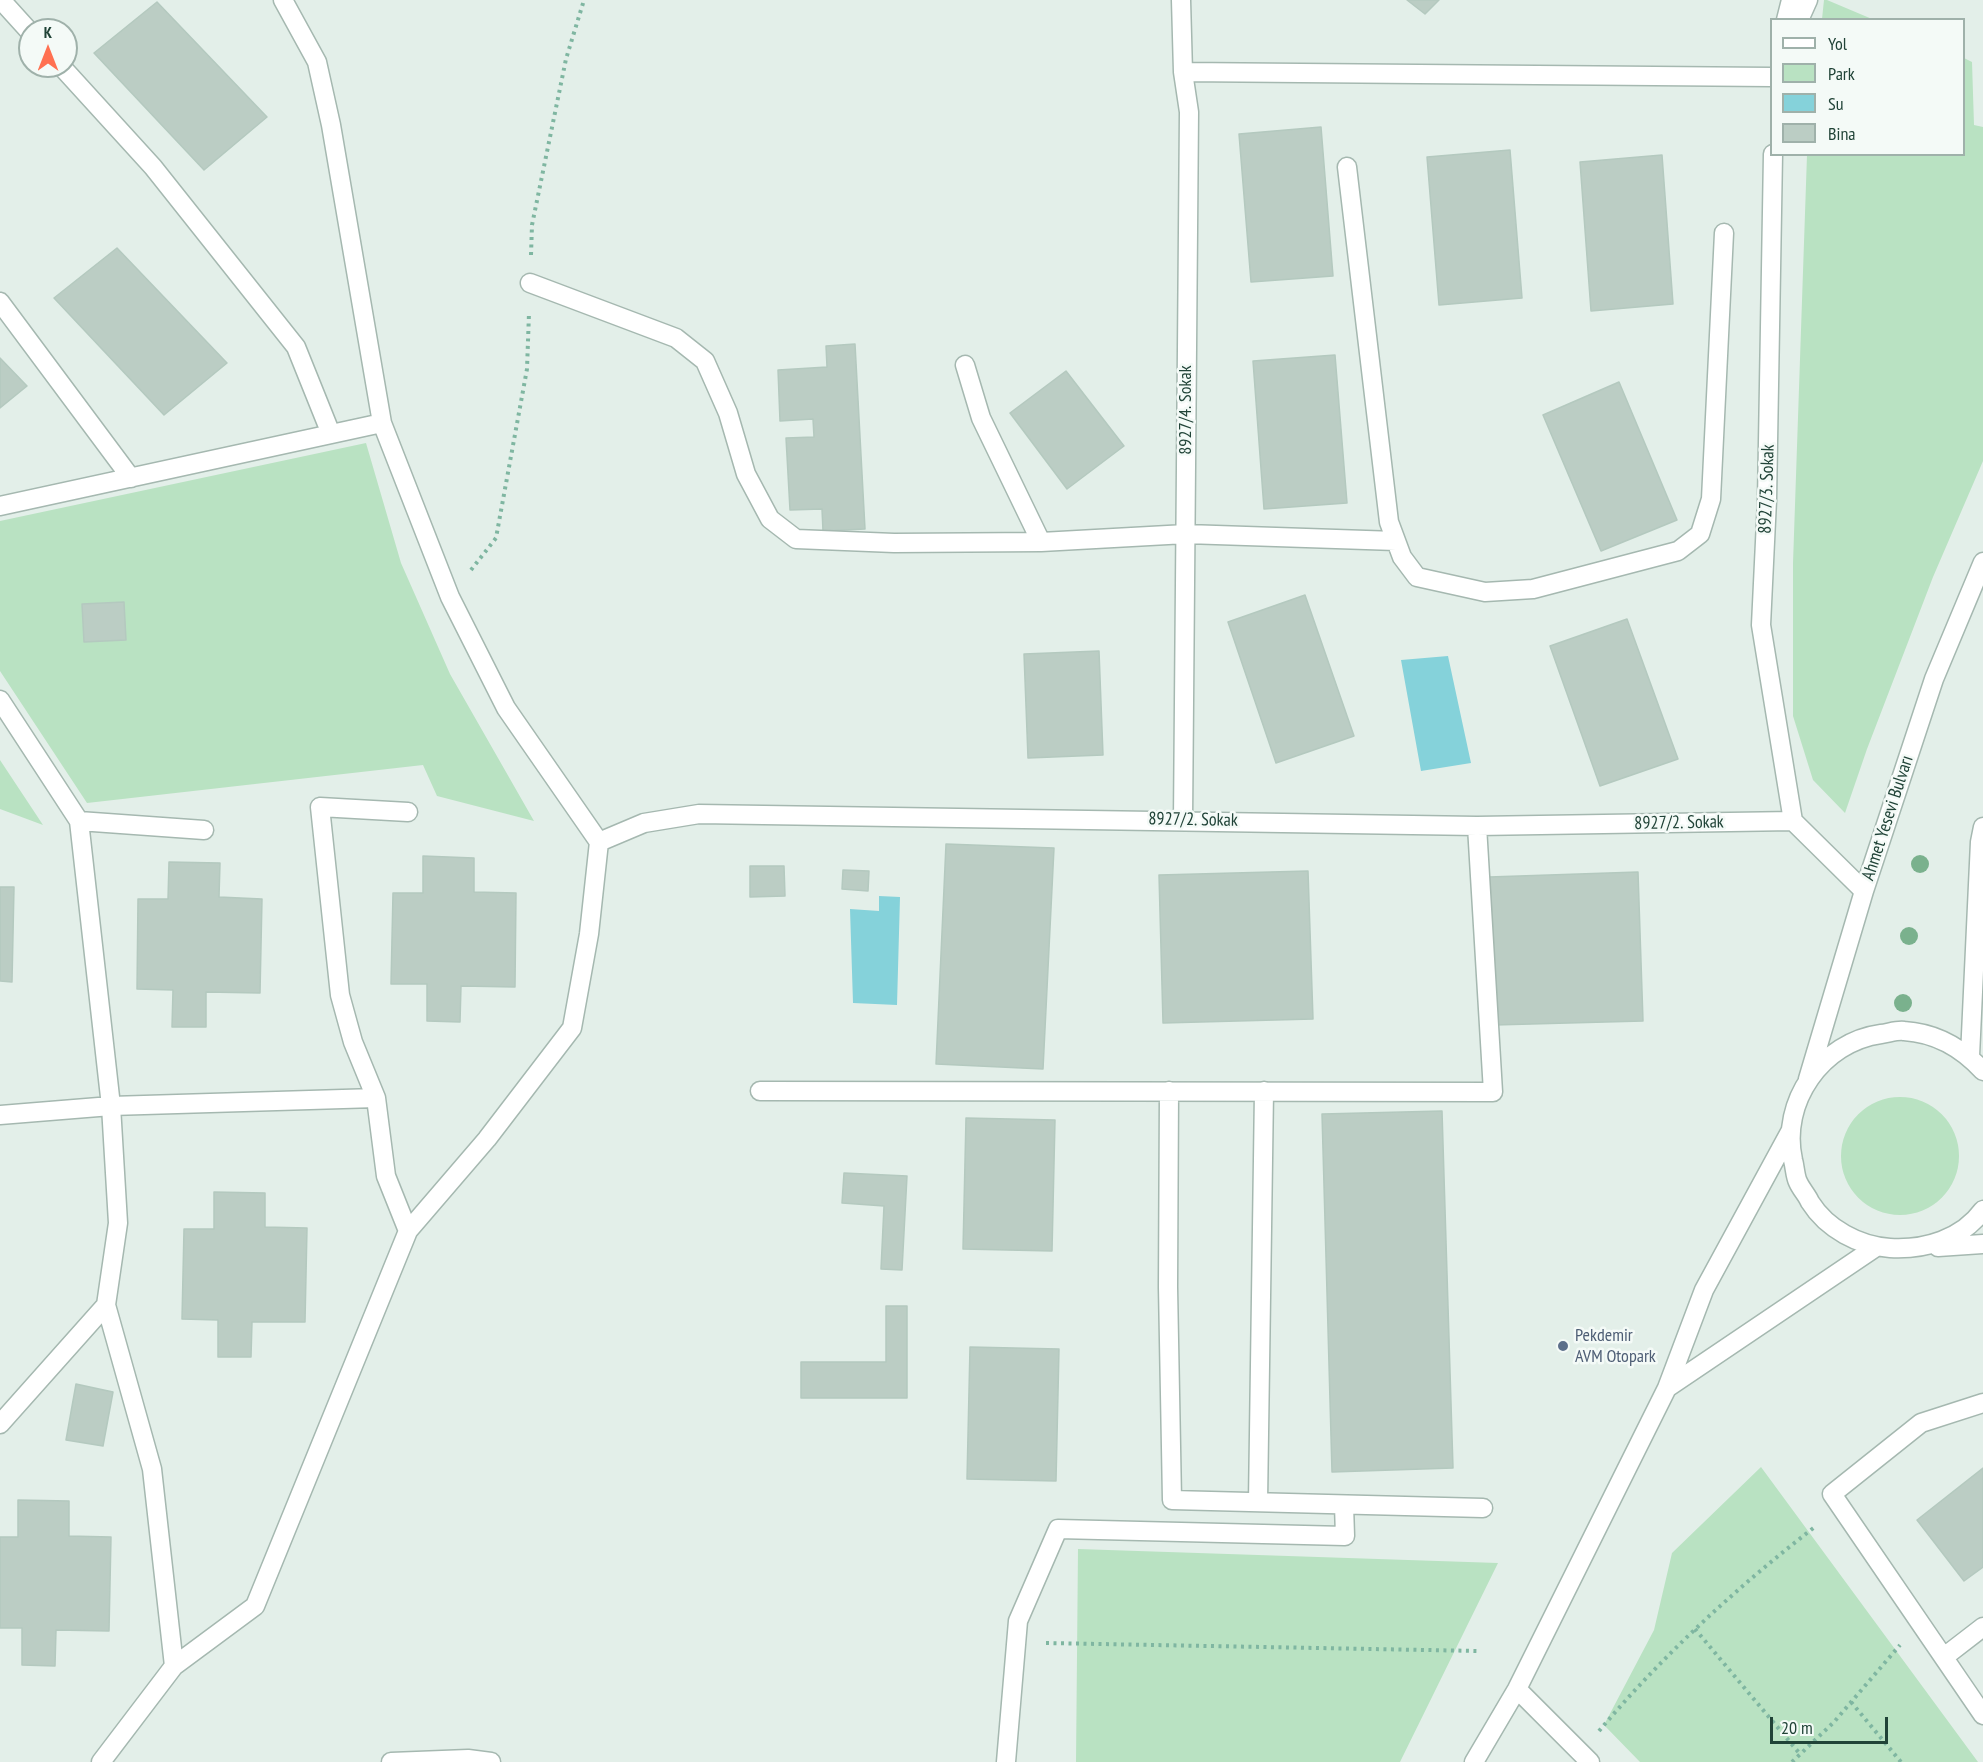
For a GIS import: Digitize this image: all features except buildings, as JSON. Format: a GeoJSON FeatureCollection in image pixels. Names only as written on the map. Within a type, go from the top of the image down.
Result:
{"type":"FeatureCollection","features":[{"type":"Feature","properties":{"kind":"street"},"geometry":{"type":"LineString","coordinates":[[1,0],[18,19]]}},
{"type":"Feature","properties":{"kind":"street"},"geometry":{"type":"LineString","coordinates":[[101,1762],[174,1666],[255,1606],[408,1231],[487,1139],[572,1028],[589,934],[599,842],[506,708],[450,597],[382,423],[331,125],[317,62],[283,0]]}},
{"type":"Feature","properties":{"kind":"street","name":"8927/4. Sokak"},"geometry":{"type":"LineString","coordinates":[[1181,0],[1183,72],[1189,112],[1184,820]]}},
{"type":"Feature","properties":{"kind":"street"},"geometry":{"type":"LineString","coordinates":[[1786,18],[1791,0]]}},
{"type":"Feature","properties":{"kind":"street"},"geometry":{"type":"LineString","coordinates":[[1800,18],[1808,0]]}},
{"type":"Feature","properties":{"kind":"street"},"geometry":{"type":"LineString","coordinates":[[1183,72],[1770,77]]}},
{"type":"Feature","properties":{"kind":"street"},"geometry":{"type":"LineString","coordinates":[[73,78],[153,167],[296,347],[331,434]]}},
{"type":"Feature","properties":{"kind":"street","name":"8927/3. Sokak"},"geometry":{"type":"LineString","coordinates":[[1773,156],[1767,500],[1761,625],[1793,821]]}},
{"type":"Feature","properties":{"kind":"street"},"geometry":{"type":"LineString","coordinates":[[1347,167],[1389,522],[1402,557],[1417,576],[1485,592],[1533,589],[1678,551],[1700,534],[1711,499],[1724,233]]}},
{"type":"Feature","properties":{"kind":"street"},"geometry":{"type":"LineString","coordinates":[[530,284],[676,338],[705,361],[728,413],[746,474],[770,519],[796,539],[894,543],[1041,542],[1186,534],[1396,541]]}},
{"type":"Feature","properties":{"kind":"street"},"geometry":{"type":"LineString","coordinates":[[0,302],[132,477]]}},
{"type":"Feature","properties":{"kind":"street"},"geometry":{"type":"LineString","coordinates":[[965,365],[981,418],[1041,542]]}},
{"type":"Feature","properties":{"kind":"street"},"geometry":{"type":"LineString","coordinates":[[0,506],[382,423]]}},
{"type":"Feature","properties":{"kind":"street","name":"Ahmet Yesevi Bulvarı"},"geometry":{"type":"LineString","coordinates":[[1808,1079],[1864,891],[1934,679],[1983,562]]}},
{"type":"Feature","properties":{"kind":"street"},"geometry":{"type":"LineString","coordinates":[[0,700],[79,821],[111,1106],[118,1223],[106,1305],[152,1469],[174,1666]]}},
{"type":"Feature","properties":{"kind":"street"},"geometry":{"type":"LineString","coordinates":[[408,812],[320,807],[340,995],[353,1042],[376,1098],[386,1176],[408,1231]]}},
{"type":"Feature","properties":{"kind":"street","name":"8927/2. Sokak"},"geometry":{"type":"LineString","coordinates":[[599,842],[644,823],[699,814],[1478,826],[1793,821]]}},
{"type":"Feature","properties":{"kind":"street"},"geometry":{"type":"LineString","coordinates":[[79,821],[204,830]]}},
{"type":"Feature","properties":{"kind":"street"},"geometry":{"type":"LineString","coordinates":[[1793,821],[1864,891]]}},
{"type":"Feature","properties":{"kind":"street"},"geometry":{"type":"LineString","coordinates":[[760,1091],[1492,1092],[1478,826]]}},
{"type":"Feature","properties":{"kind":"street"},"geometry":{"type":"LineString","coordinates":[[1970,1056],[1980,842],[1983,827]]}},
{"type":"Feature","properties":{"kind":"street"},"geometry":{"type":"LineString","coordinates":[[1983,1071],[1970,1056],[1939,1038],[1903,1030],[1866,1036],[1834,1053],[1808,1079],[1793,1112],[1790,1147],[1798,1182],[1816,1211],[1844,1234],[1876,1247],[1912,1249],[1983,1244]]}},
{"type":"Feature","properties":{"kind":"street"},"geometry":{"type":"LineString","coordinates":[[1170,1091],[1168,1287],[1172,1500],[1483,1508]]}},
{"type":"Feature","properties":{"kind":"street"},"geometry":{"type":"LineString","coordinates":[[1258,1502],[1264,1091]]}},
{"type":"Feature","properties":{"kind":"street"},"geometry":{"type":"LineString","coordinates":[[0,1115],[111,1106],[376,1098]]}},
{"type":"Feature","properties":{"kind":"street"},"geometry":{"type":"LineString","coordinates":[[1474,1762],[1517,1689],[1667,1388],[1704,1290],[1791,1130]]}},
{"type":"Feature","properties":{"kind":"street"},"geometry":{"type":"LineString","coordinates":[[1912,1249],[1946,1240],[1976,1220],[1983,1210]]}},
{"type":"Feature","properties":{"kind":"street"},"geometry":{"type":"LineString","coordinates":[[1667,1388],[1876,1247]]}},
{"type":"Feature","properties":{"kind":"street"},"geometry":{"type":"LineString","coordinates":[[0,1424],[106,1305]]}},
{"type":"Feature","properties":{"kind":"street"},"geometry":{"type":"LineString","coordinates":[[1983,1403],[1921,1423],[1832,1494],[1983,1715]]}},
{"type":"Feature","properties":{"kind":"street"},"geometry":{"type":"LineString","coordinates":[[1006,1762],[1018,1621],[1058,1529],[1345,1536],[1344,1505]]}},
{"type":"Feature","properties":{"kind":"street"},"geometry":{"type":"LineString","coordinates":[[1944,1658],[1983,1627]]}},
{"type":"Feature","properties":{"kind":"street"},"geometry":{"type":"LineString","coordinates":[[1517,1689],[1590,1762]]}},
{"type":"Feature","properties":{"kind":"street"},"geometry":{"type":"LineString","coordinates":[[391,1762],[491,1762]]}},
{"type":"Feature","properties":{"kind":"path"},"geometry":{"type":"LineString","coordinates":[[1593,1737],[1695,1629],[1781,1552],[1815,1526]]}},
{"type":"Feature","properties":{"kind":"path"},"geometry":{"type":"LineString","coordinates":[[1695,1629],[1800,1754]]}},
{"type":"Feature","properties":{"kind":"path"},"geometry":{"type":"LineString","coordinates":[[1017,1642],[1480,1651]]}},
{"type":"Feature","properties":{"kind":"path"},"geometry":{"type":"LineString","coordinates":[[1791,1762],[1834,1722],[1903,1642]]}},
{"type":"Feature","properties":{"kind":"path"},"geometry":{"type":"LineString","coordinates":[[1851,1702],[1901,1762]]}},
{"type":"Feature","properties":{"kind":"green space"},"geometry":{"type":"Polygon","coordinates":[[[1824,0],[1827,0],[1870,18],[1822,18],[1824,0]]]}},
{"type":"Feature","properties":{"kind":"green space"},"geometry":{"type":"Polygon","coordinates":[[[1965,58],[1972,62],[1974,125],[1983,127],[1983,461],[1933,577],[1845,813],[1813,780],[1793,716],[1793,563],[1807,156],[1965,156],[1965,58]]]}},
{"type":"Feature","properties":{"kind":"green space"},"geometry":{"type":"Polygon","coordinates":[[[366,443],[401,563],[450,674],[534,821],[437,796],[423,765],[87,803],[0,671],[0,521],[366,443]]]}},
{"type":"Feature","properties":{"kind":"green space"},"geometry":{"type":"Polygon","coordinates":[[[0,760],[43,825],[0,809],[0,760]]]}},
{"type":"Feature","properties":{"kind":"green space"},"geometry":{"type":"Polygon","coordinates":[[[1900,1097],[1923,1101],[1942,1114],[1955,1133],[1959,1156],[1955,1179],[1942,1198],[1923,1211],[1900,1215],[1877,1211],[1858,1198],[1845,1179],[1841,1156],[1845,1133],[1858,1114],[1877,1101],[1900,1097]]]}},
{"type":"Feature","properties":{"kind":"green space"},"geometry":{"type":"Polygon","coordinates":[[[1761,1467],[1978,1762],[1640,1762],[1604,1725],[1654,1630],[1672,1553],[1761,1467]]]}},
{"type":"Feature","properties":{"kind":"green space"},"geometry":{"type":"Polygon","coordinates":[[[1078,1549],[1498,1563],[1400,1762],[1076,1762],[1078,1549]]]}},
{"type":"Feature","properties":{"kind":"water"},"geometry":{"type":"Polygon","coordinates":[[[1448,656],[1471,763],[1421,771],[1401,660],[1448,656]]]}},
{"type":"Feature","properties":{"kind":"water"},"geometry":{"type":"Polygon","coordinates":[[[879,896],[900,897],[897,1005],[853,1003],[850,909],[879,911],[879,896]]]}},
{"type":"Feature","properties":{"kind":"place","name":"Pekdemir AVM Otopark"},"geometry":{"type":"Point","coordinates":[1563,1346]}}]}
